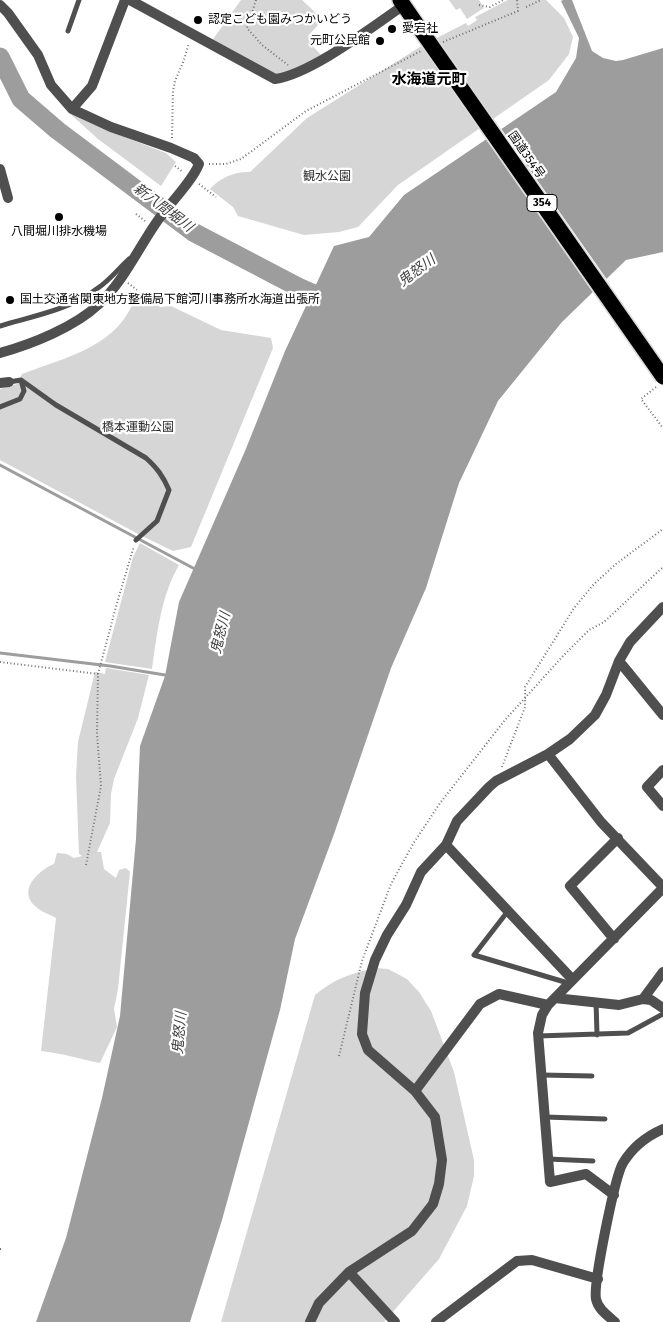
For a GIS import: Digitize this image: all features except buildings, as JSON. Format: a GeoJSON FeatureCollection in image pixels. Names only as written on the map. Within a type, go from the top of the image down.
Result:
{"type":"FeatureCollection","features":[{"type":"Feature","properties":{"kind":"highway","name":"国道354号"},"geometry":{"type":"LineString","coordinates":[[402,3],[662,380]]}},
{"type":"Feature","properties":{"kind":"street"},"geometry":{"type":"LineString","coordinates":[[72,109],[92,86],[125,0]]}},
{"type":"Feature","properties":{"kind":"street"},"geometry":{"type":"LineString","coordinates":[[130,0],[275,79],[287,78],[334,51],[402,3]]}},
{"type":"Feature","properties":{"kind":"street"},"geometry":{"type":"LineString","coordinates":[[0,5],[8,13],[38,55],[51,85],[72,109],[111,127],[172,148],[194,158],[199,164],[156,222],[112,290],[99,304],[83,317],[59,330],[0,354]]}},
{"type":"Feature","properties":{"kind":"street"},"geometry":{"type":"LineString","coordinates":[[0,169],[8,198]]}},
{"type":"Feature","properties":{"kind":"street"},"geometry":{"type":"LineString","coordinates":[[310,1322],[319,1303],[349,1272],[412,1231],[433,1204],[439,1184],[442,1160],[440,1138],[435,1117],[415,1091],[368,1050],[362,1034],[365,994],[375,960],[387,935],[406,905],[421,872],[446,845],[457,821],[488,787],[548,754],[570,739],[595,715],[630,642],[663,607]]}},
{"type":"Feature","properties":{"kind":"street"},"geometry":{"type":"LineString","coordinates":[[619,662],[663,715]]}},
{"type":"Feature","properties":{"kind":"street"},"geometry":{"type":"LineString","coordinates":[[548,754],[601,822],[663,888],[551,1001],[542,1015],[538,1036],[550,1182],[586,1174],[614,1195]]}},
{"type":"Feature","properties":{"kind":"street"},"geometry":{"type":"LineString","coordinates":[[663,770],[647,787],[663,806]]}},
{"type":"Feature","properties":{"kind":"street"},"geometry":{"type":"LineString","coordinates":[[614,939],[570,886],[618,838]]}},
{"type":"Feature","properties":{"kind":"street"},"geometry":{"type":"LineString","coordinates":[[446,845],[570,981]]}},
{"type":"Feature","properties":{"kind":"street"},"geometry":{"type":"LineString","coordinates":[[643,999],[663,972]]}},
{"type":"Feature","properties":{"kind":"street"},"geometry":{"type":"LineString","coordinates":[[415,1091],[480,1004],[499,994],[551,1001],[596,1001],[620,1005],[643,999],[652,1000],[663,1008]]}},
{"type":"Feature","properties":{"kind":"street"},"geometry":{"type":"LineString","coordinates":[[614,1322],[601,1310],[596,1298],[614,1195],[622,1165],[632,1150],[663,1129]]}},
{"type":"Feature","properties":{"kind":"street"},"geometry":{"type":"LineString","coordinates":[[436,1322],[517,1261],[532,1260],[598,1279]]}},
{"type":"Feature","properties":{"kind":"street"},"geometry":{"type":"LineString","coordinates":[[349,1272],[395,1322]]}},
{"type":"Feature","properties":{"kind":"lane"},"geometry":{"type":"LineString","coordinates":[[68,31],[79,0]]}},
{"type":"Feature","properties":{"kind":"lane"},"geometry":{"type":"LineString","coordinates":[[0,326],[51,312],[98,289],[139,250]]}},
{"type":"Feature","properties":{"kind":"lane"},"geometry":{"type":"LineString","coordinates":[[0,407],[20,399],[24,391],[21,380]]}},
{"type":"Feature","properties":{"kind":"lane"},"geometry":{"type":"LineString","coordinates":[[4,383],[21,380],[56,405],[146,458],[156,467],[164,479],[168,490],[157,521],[138,538]]}},
{"type":"Feature","properties":{"kind":"lane"},"geometry":{"type":"LineString","coordinates":[[508,911],[474,955],[570,981]]}},
{"type":"Feature","properties":{"kind":"lane"},"geometry":{"type":"LineString","coordinates":[[596,1001],[597,1035]]}},
{"type":"Feature","properties":{"kind":"lane"},"geometry":{"type":"LineString","coordinates":[[538,1036],[628,1034],[663,1014]]}},
{"type":"Feature","properties":{"kind":"lane"},"geometry":{"type":"LineString","coordinates":[[541,1075],[592,1076]]}},
{"type":"Feature","properties":{"kind":"lane"},"geometry":{"type":"LineString","coordinates":[[544,1117],[605,1119]]}},
{"type":"Feature","properties":{"kind":"lane"},"geometry":{"type":"LineString","coordinates":[[548,1159],[593,1161]]}},
{"type":"Feature","properties":{"kind":"path"},"geometry":{"type":"LineString","coordinates":[[256,0],[247,28],[262,45],[289,65],[294,74]]}},
{"type":"Feature","properties":{"kind":"path"},"geometry":{"type":"LineString","coordinates":[[479,5],[490,7],[503,0]]}},
{"type":"Feature","properties":{"kind":"path"},"geometry":{"type":"LineString","coordinates":[[437,44],[518,11],[517,0]]}},
{"type":"Feature","properties":{"kind":"path"},"geometry":{"type":"LineString","coordinates":[[526,7],[540,0]]}},
{"type":"Feature","properties":{"kind":"path"},"geometry":{"type":"LineString","coordinates":[[172,148],[173,91],[192,34]]}},
{"type":"Feature","properties":{"kind":"path"},"geometry":{"type":"LineString","coordinates":[[199,164],[226,164],[241,159],[306,111],[428,48]]}},
{"type":"Feature","properties":{"kind":"path"},"geometry":{"type":"LineString","coordinates":[[190,178],[216,197]]}},
{"type":"Feature","properties":{"kind":"path"},"geometry":{"type":"LineString","coordinates":[[662,380],[641,399],[663,428]]}},
{"type":"Feature","properties":{"kind":"path"},"geometry":{"type":"LineString","coordinates":[[496,781],[525,707],[525,687],[574,608],[594,584],[616,564],[663,529]]}},
{"type":"Feature","properties":{"kind":"path"},"geometry":{"type":"LineString","coordinates":[[86,865],[101,786],[97,734],[98,674],[128,561],[138,538]]}},
{"type":"Feature","properties":{"kind":"path"},"geometry":{"type":"LineString","coordinates":[[512,713],[589,630],[604,622],[663,567]]}},
{"type":"Feature","properties":{"kind":"path"},"geometry":{"type":"LineString","coordinates":[[0,662],[98,674]]}},
{"type":"Feature","properties":{"kind":"green space"},"geometry":{"type":"Polygon","coordinates":[[[241,0],[302,0],[317,14],[314,19],[318,25],[308,36],[311,40],[309,42],[321,55],[287,75],[277,77],[211,42],[241,0]]]}},
{"type":"Feature","properties":{"kind":"green space"},"geometry":{"type":"Polygon","coordinates":[[[449,0],[479,0],[484,8],[467,19],[460,8],[456,10],[449,0]]]}},
{"type":"Feature","properties":{"kind":"green space","name":"観水公園"},"geometry":{"type":"Polygon","coordinates":[[[508,0],[546,0],[564,18],[573,37],[569,54],[549,80],[398,185],[358,227],[339,232],[304,235],[238,216],[233,207],[210,189],[228,176],[250,172],[307,118],[423,45],[466,23],[468,26],[477,20],[475,17],[508,0]]]}},
{"type":"Feature","properties":{"kind":"green space"},"geometry":{"type":"Polygon","coordinates":[[[67,111],[109,131],[166,153],[176,162],[161,186],[98,139],[67,111]]]}},
{"type":"Feature","properties":{"kind":"green space","name":"橋本運動公園"},"geometry":{"type":"Polygon","coordinates":[[[140,292],[160,307],[171,306],[221,330],[271,338],[273,348],[191,547],[173,551],[0,460],[0,389],[17,384],[22,374],[93,346],[106,337],[117,328],[140,292]]]}},
{"type":"Feature","properties":{"kind":"green space"},"geometry":{"type":"Polygon","coordinates":[[[140,543],[179,565],[164,602],[152,669],[105,662],[133,557],[140,543]]]}},
{"type":"Feature","properties":{"kind":"green space"},"geometry":{"type":"Polygon","coordinates":[[[106,668],[149,675],[138,718],[114,779],[111,794],[110,823],[97,852],[101,852],[104,869],[116,878],[119,870],[126,868],[130,872],[118,989],[114,1009],[117,1027],[100,1063],[41,1051],[56,918],[37,908],[30,900],[28,894],[32,881],[42,871],[54,864],[57,853],[67,854],[74,858],[82,856],[79,854],[76,776],[78,742],[95,672],[105,674],[106,668]]]}},
{"type":"Feature","properties":{"kind":"green space"},"geometry":{"type":"Polygon","coordinates":[[[376,968],[388,969],[407,979],[419,992],[431,1011],[454,1072],[474,1160],[474,1176],[467,1206],[439,1259],[384,1322],[221,1322],[315,995],[343,977],[376,968]]]}},
{"type":"Feature","properties":{"kind":"water","name":"鬼怒川"},"geometry":{"type":"Polygon","coordinates":[[[572,0],[592,51],[603,58],[616,61],[623,60],[663,48],[663,252],[626,260],[562,322],[498,401],[459,483],[426,588],[391,668],[334,834],[295,939],[280,1010],[222,1220],[190,1322],[36,1322],[66,1238],[102,1098],[120,1016],[136,839],[140,746],[165,676],[179,602],[245,451],[285,351],[334,246],[369,237],[404,195],[556,92],[576,58],[579,38],[561,1],[572,0]]]}},
{"type":"Feature","properties":{"kind":"pier"},"geometry":{"type":"Polygon","coordinates":[[[500,127],[608,281],[594,294],[485,138],[500,127]]]}},
{"type":"Feature","properties":{"kind":"waterway","name":"新八間堀川"},"geometry":{"type":"LineString","coordinates":[[0,57],[21,99],[57,130],[193,232],[298,287],[336,304]]}},
{"type":"Feature","properties":{"kind":"waterway"},"geometry":{"type":"LineString","coordinates":[[0,465],[193,568]]}},
{"type":"Feature","properties":{"kind":"waterway"},"geometry":{"type":"LineString","coordinates":[[0,653],[110,666],[165,675]]}},
{"type":"Feature","properties":{"kind":"place","name":"認定こども園みつかいどう"},"geometry":{"type":"Point","coordinates":[198,20]}},
{"type":"Feature","properties":{"kind":"place","name":"愛宕社"},"geometry":{"type":"Point","coordinates":[392,29]}},
{"type":"Feature","properties":{"kind":"place","name":"元町公民館"},"geometry":{"type":"Point","coordinates":[380,41]}},
{"type":"Feature","properties":{"kind":"place","name":"八間堀川排水機場"},"geometry":{"type":"Point","coordinates":[59,217]}},
{"type":"Feature","properties":{"kind":"place","name":"国土交通省関東地方整備局下館河川事務所水海道出張所"},"geometry":{"type":"Point","coordinates":[10,300]}},
{"type":"Feature","properties":{"kind":"district","name":"水海道元町"},"geometry":{"type":"Point","coordinates":[429,80]}}]}
